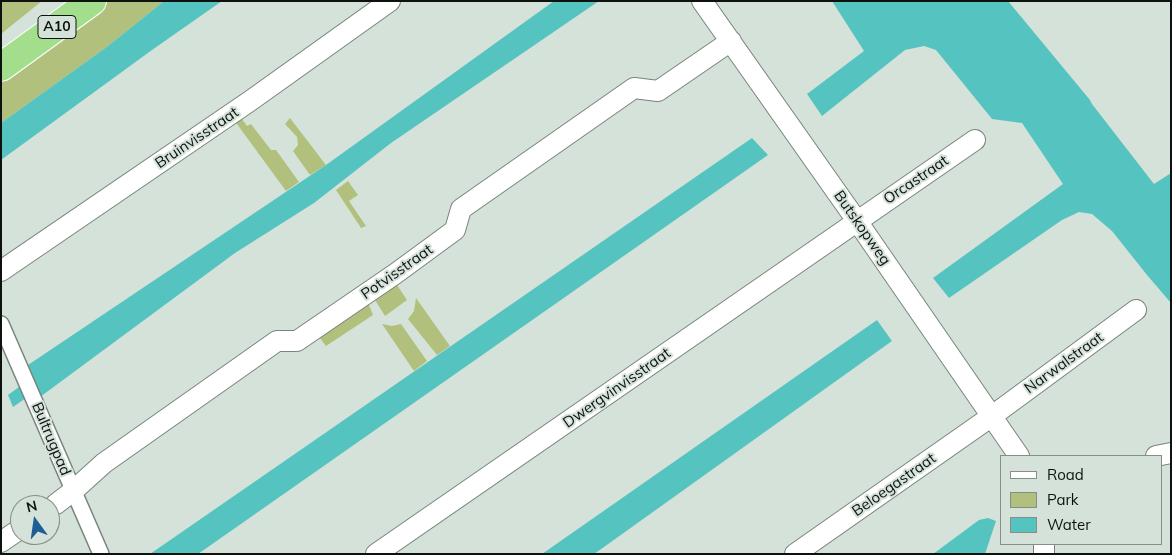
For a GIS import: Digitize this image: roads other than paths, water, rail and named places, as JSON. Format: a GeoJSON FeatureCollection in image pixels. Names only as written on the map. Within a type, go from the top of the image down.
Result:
{"type":"FeatureCollection","features":[{"type":"Feature","properties":{"kind":"highway","name":"A10"},"geometry":{"type":"LineString","coordinates":[[1,67],[92,1]]}},
{"type":"Feature","properties":{"kind":"street","name":"Bruinvisstraat"},"geometry":{"type":"LineString","coordinates":[[1,271],[250,101],[390,1]]}},
{"type":"Feature","properties":{"kind":"street","name":"Butskopweg"},"geometry":{"type":"LineString","coordinates":[[702,1],[1018,455]]}},
{"type":"Feature","properties":{"kind":"street","name":"Potvisstraat"},"geometry":{"type":"LineString","coordinates":[[60,501],[104,463],[277,341],[297,341],[395,274],[455,230],[461,209],[634,88],[658,91],[731,41]]}},
{"type":"Feature","properties":{"kind":"street","name":"Orcastraat"},"geometry":{"type":"LineString","coordinates":[[857,221],[975,140]]}},
{"type":"Feature","properties":{"kind":"street","name":"Dwergvinvisstraat"},"geometry":{"type":"LineString","coordinates":[[376,554],[857,221]]}},
{"type":"Feature","properties":{"kind":"street","name":"Narwalstraat"},"geometry":{"type":"LineString","coordinates":[[992,416],[1136,310]]}},
{"type":"Feature","properties":{"kind":"street","name":"Bultrugpad"},"geometry":{"type":"LineString","coordinates":[[1,324],[101,554]]}},
{"type":"Feature","properties":{"kind":"street","name":"Beloegastraat"},"geometry":{"type":"LineString","coordinates":[[795,554],[992,416]]}},
{"type":"Feature","properties":{"kind":"water"},"geometry":{"type":"Polygon","coordinates":[[[164,1],[222,1],[1,160],[1,123],[108,46],[164,1]]]}},
{"type":"Feature","properties":{"kind":"water"},"geometry":{"type":"Polygon","coordinates":[[[554,1],[599,1],[391,143],[314,203],[235,253],[40,397],[36,391],[13,407],[8,395],[31,378],[25,367],[326,165],[554,1]]]}},
{"type":"Feature","properties":{"kind":"water"},"geometry":{"type":"Polygon","coordinates":[[[832,1],[1008,1],[1090,100],[1154,184],[1171,173],[1171,303],[1112,231],[1092,214],[1079,212],[1062,220],[949,298],[933,278],[1063,184],[1022,123],[992,119],[936,50],[924,46],[905,50],[822,116],[807,94],[864,51],[832,1]]]}},
{"type":"Feature","properties":{"kind":"water"},"geometry":{"type":"Polygon","coordinates":[[[752,138],[768,155],[198,554],[150,554],[752,138]]]}},
{"type":"Feature","properties":{"kind":"water"},"geometry":{"type":"Polygon","coordinates":[[[877,320],[892,341],[594,554],[542,554],[877,320]]]}},
{"type":"Feature","properties":{"kind":"water"},"geometry":{"type":"Polygon","coordinates":[[[988,518],[996,521],[985,554],[933,554],[979,520],[988,518]]]}}]}
